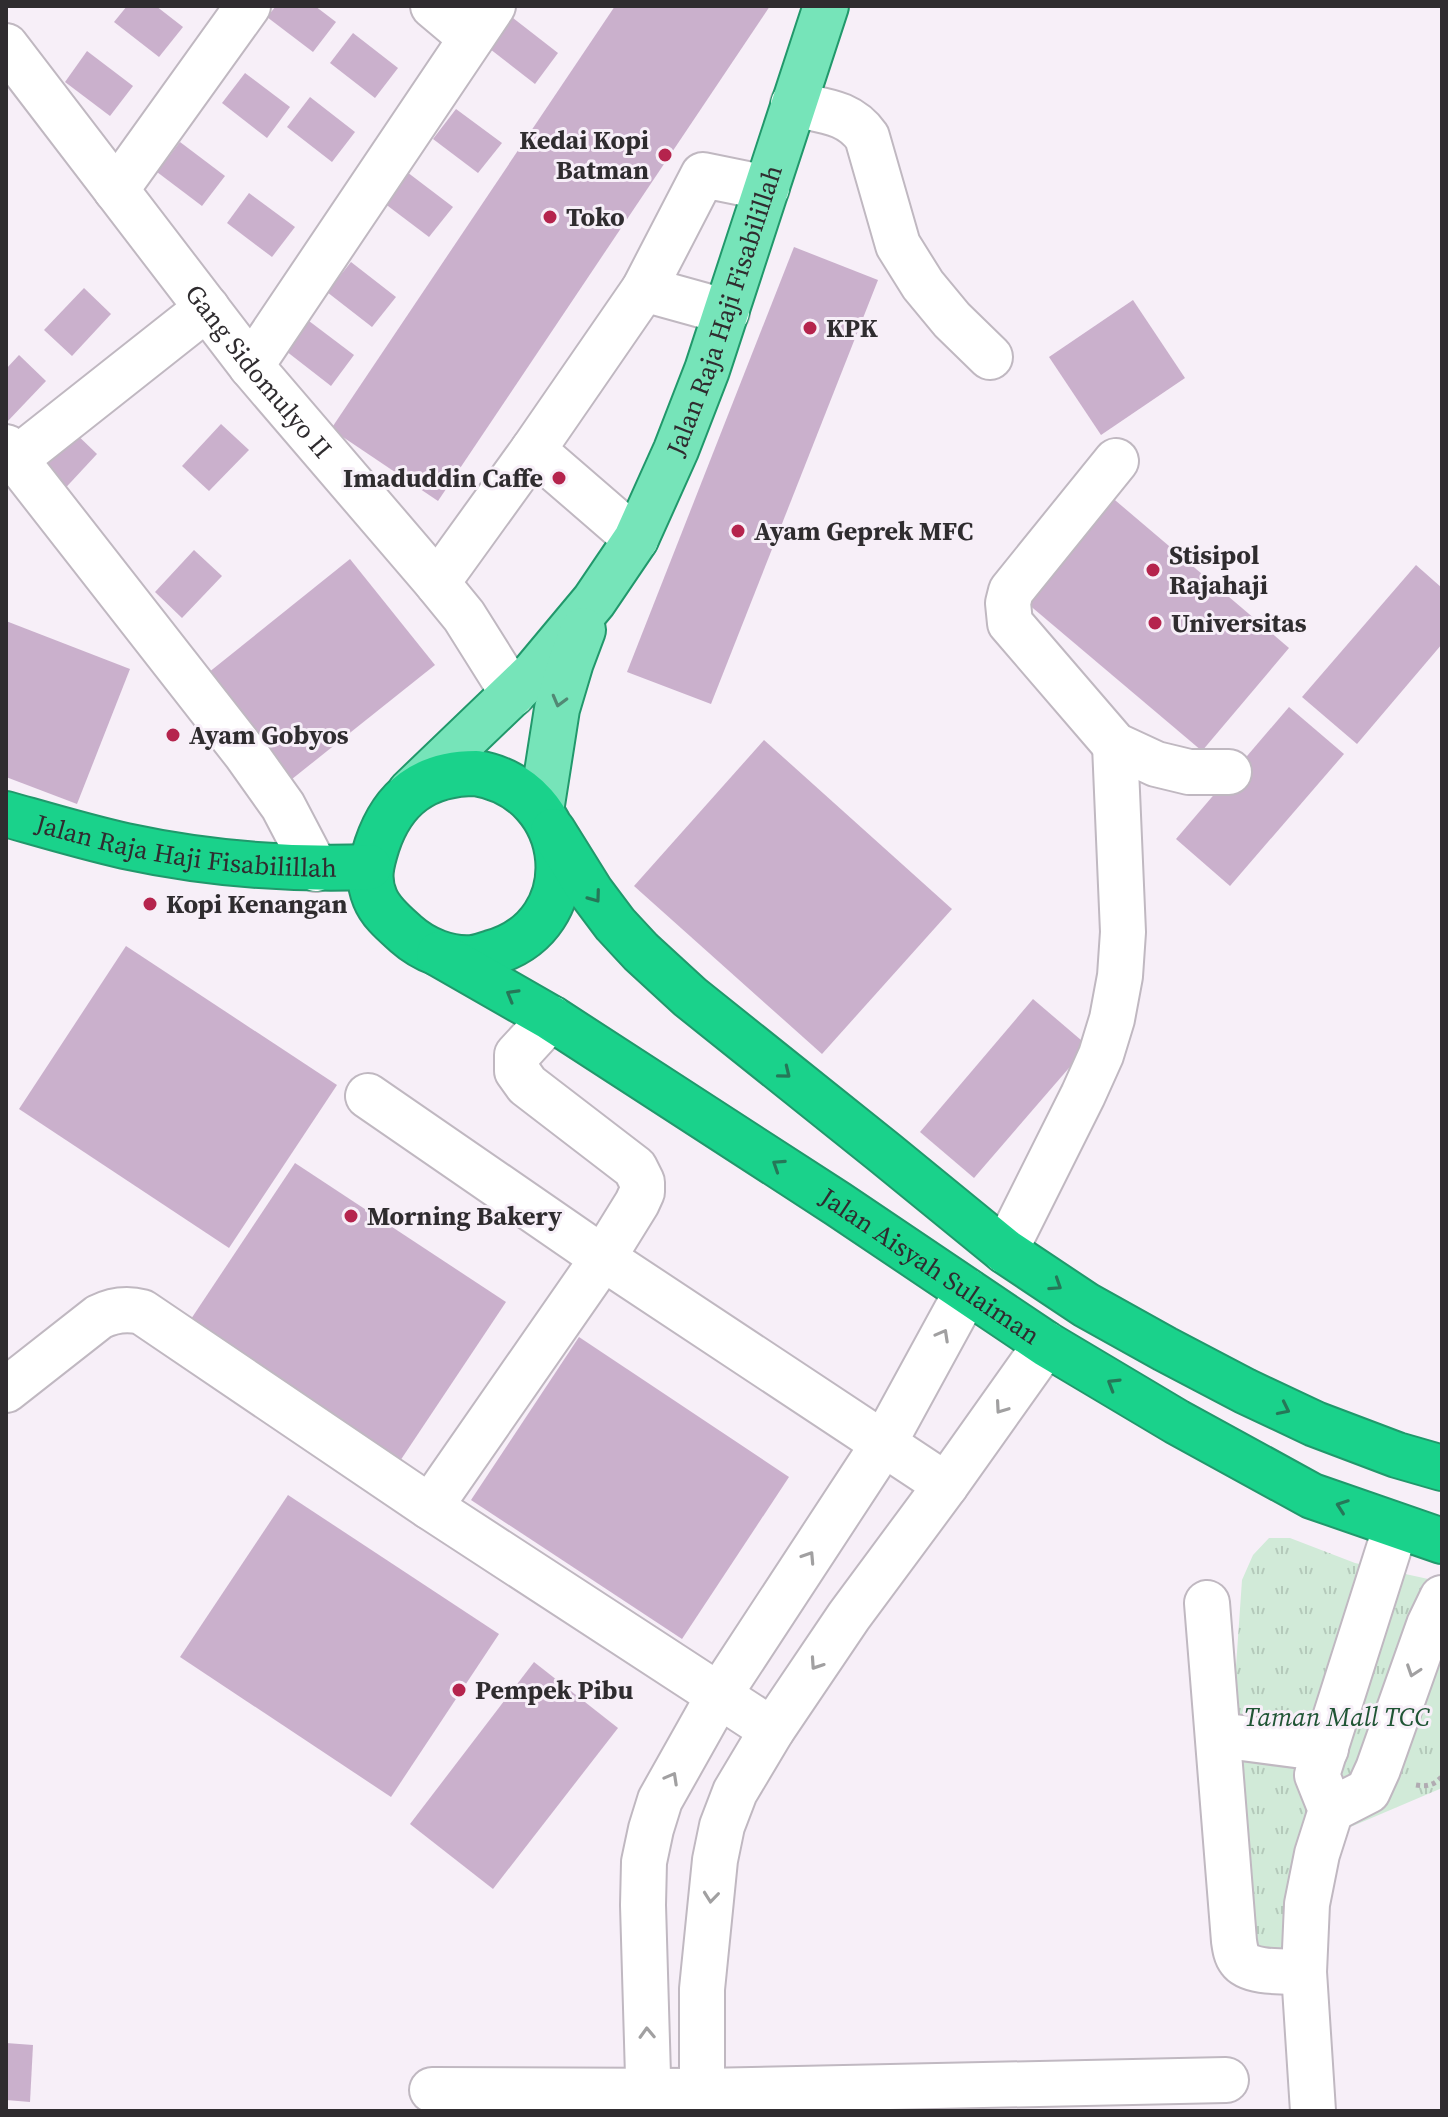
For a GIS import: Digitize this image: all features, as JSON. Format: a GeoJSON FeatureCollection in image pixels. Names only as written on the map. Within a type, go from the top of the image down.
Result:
{"type":"FeatureCollection","features":[{"type":"Feature","properties":{"kind":"highway","name":"Jalan Raja Haji Fisabilillah"},"geometry":{"type":"LineString","coordinates":[[476,773],[503,780],[531,799],[547,821],[558,882],[553,899],[534,929],[507,949],[474,958],[439,954],[417,944],[383,913],[375,901],[369,867],[386,820],[410,792],[449,775],[476,773]]}},
{"type":"Feature","properties":{"kind":"highway","name":"Jalan Raja Haji Fisabilillah"},"geometry":{"type":"LineString","coordinates":[[6,814],[138,848],[192,858],[316,869],[369,867]]}},
{"type":"Feature","properties":{"kind":"highway","name":"Jalan Aisyah Sulaiman"},"geometry":{"type":"LineString","coordinates":[[547,821],[591,892],[641,952],[690,997],[1005,1251],[1086,1305],[1245,1391],[1315,1424],[1397,1455],[1442,1468]]}},
{"type":"Feature","properties":{"kind":"highway","name":"Jalan Aisyah Sulaiman"},"geometry":{"type":"LineString","coordinates":[[439,954],[551,1018],[1046,1344],[1177,1422],[1312,1496],[1442,1541]]}},
{"type":"Feature","properties":{"kind":"main road","name":"Jalan Raja Haji Fisabilillah"},"geometry":{"type":"LineString","coordinates":[[410,792],[533,674],[594,601],[636,539],[676,450],[727,312],[826,6]]}},
{"type":"Feature","properties":{"kind":"main road","name":"Jalan Raja Haji Fisabilillah"},"geometry":{"type":"LineString","coordinates":[[547,821],[557,709],[594,601]]}},
{"type":"Feature","properties":{"kind":"street"},"geometry":{"type":"LineString","coordinates":[[116,190],[248,6]]}},
{"type":"Feature","properties":{"kind":"street"},"geometry":{"type":"LineString","coordinates":[[251,366],[482,22],[433,6]]}},
{"type":"Feature","properties":{"kind":"street","name":"Gang Sidomulyo II"},"geometry":{"type":"LineString","coordinates":[[6,46],[251,366],[464,616],[513,694]]}},
{"type":"Feature","properties":{"kind":"street"},"geometry":{"type":"LineString","coordinates":[[793,104],[845,116],[860,128],[867,137],[898,245],[923,285],[952,320],[990,357]]}},
{"type":"Feature","properties":{"kind":"street"},"geometry":{"type":"LineString","coordinates":[[437,583],[644,289],[703,175],[767,188]]}},
{"type":"Feature","properties":{"kind":"street"},"geometry":{"type":"LineString","coordinates":[[644,289],[727,312]]}},
{"type":"Feature","properties":{"kind":"street"},"geometry":{"type":"LineString","coordinates":[[207,308],[11,453],[246,754],[283,806],[316,869]]}},
{"type":"Feature","properties":{"kind":"street"},"geometry":{"type":"LineString","coordinates":[[533,450],[636,539]]}},
{"type":"Feature","properties":{"kind":"street"},"geometry":{"type":"LineString","coordinates":[[1116,461],[1011,591],[1008,603],[1010,623],[1115,745],[1156,764],[1189,772],[1229,772]]}},
{"type":"Feature","properties":{"kind":"street"},"geometry":{"type":"LineString","coordinates":[[1005,1251],[1083,1095],[1101,1055],[1112,1019],[1120,976],[1123,932],[1115,745]]}},
{"type":"Feature","properties":{"kind":"street"},"geometry":{"type":"LineString","coordinates":[[430,1507],[603,1258],[642,1192],[642,1182],[635,1168],[527,1085],[517,1071],[517,1055],[551,1018]]}},
{"type":"Feature","properties":{"kind":"street"},"geometry":{"type":"LineString","coordinates":[[368,1096],[603,1258],[946,1485]]}},
{"type":"Feature","properties":{"kind":"street"},"geometry":{"type":"LineString","coordinates":[[648,2101],[644,1862],[660,1800],[719,1695],[884,1443],[967,1291]]}},
{"type":"Feature","properties":{"kind":"street"},"geometry":{"type":"LineString","coordinates":[[6,1390],[99,1317],[112,1311],[142,1312],[430,1507],[772,1730]]}},
{"type":"Feature","properties":{"kind":"street"},"geometry":{"type":"LineString","coordinates":[[702,2101],[702,1989],[715,1860],[722,1826],[735,1792],[772,1730],[849,1616],[1046,1344]]}},
{"type":"Feature","properties":{"kind":"street"},"geometry":{"type":"LineString","coordinates":[[1313,2111],[1304,1972],[1309,1891],[1331,1810],[1317,1775],[1396,1526]]}},
{"type":"Feature","properties":{"kind":"street"},"geometry":{"type":"LineString","coordinates":[[1331,1810],[1368,1791],[1429,1625],[1442,1598]]}},
{"type":"Feature","properties":{"kind":"street"},"geometry":{"type":"LineString","coordinates":[[1207,1603],[1234,1941],[1238,1958],[1253,1969],[1304,1972]]}},
{"type":"Feature","properties":{"kind":"street"},"geometry":{"type":"LineString","coordinates":[[1219,1735],[1326,1749]]}},
{"type":"Feature","properties":{"kind":"street"},"geometry":{"type":"LineString","coordinates":[[432,2090],[702,2101],[1226,2080]]}},
{"type":"Feature","properties":{"kind":"green space","name":"Taman Mall TCC"},"geometry":{"type":"Polygon","coordinates":[[[1269,1538],[1290,1538],[1355,1563],[1442,1582],[1442,1788],[1341,1831],[1285,1946],[1277,1952],[1244,1943],[1229,1767],[1242,1580],[1253,1555],[1269,1538]]]}},
{"type":"Feature","properties":{"kind":"building"},"geometry":{"type":"Polygon","coordinates":[[[127,6],[156,6],[183,27],[159,57],[114,22],[127,6]]]}},
{"type":"Feature","properties":{"kind":"building"},"geometry":{"type":"Polygon","coordinates":[[[276,6],[315,6],[336,22],[313,52],[267,17],[276,6]]]}},
{"type":"Feature","properties":{"kind":"building","name":"Toko"},"geometry":{"type":"Polygon","coordinates":[[[615,6],[770,6],[438,501],[331,429],[615,6]]]}},
{"type":"Feature","properties":{"kind":"building"},"geometry":{"type":"Polygon","coordinates":[[[513,18],[558,53],[535,84],[490,49],[513,18]]]}},
{"type":"Feature","properties":{"kind":"building"},"geometry":{"type":"Polygon","coordinates":[[[353,33],[398,68],[375,98],[330,63],[353,33]]]}},
{"type":"Feature","properties":{"kind":"building"},"geometry":{"type":"Polygon","coordinates":[[[87,51],[133,86],[110,116],[65,82],[87,51]]]}},
{"type":"Feature","properties":{"kind":"building"},"geometry":{"type":"Polygon","coordinates":[[[245,73],[290,107],[267,138],[222,103],[245,73]]]}},
{"type":"Feature","properties":{"kind":"building"},"geometry":{"type":"Polygon","coordinates":[[[310,97],[355,132],[332,162],[287,127],[310,97]]]}},
{"type":"Feature","properties":{"kind":"building"},"geometry":{"type":"Polygon","coordinates":[[[456,109],[502,143],[478,173],[433,139],[456,109]]]}},
{"type":"Feature","properties":{"kind":"building"},"geometry":{"type":"Polygon","coordinates":[[[180,142],[225,176],[202,206],[157,172],[180,142]]]}},
{"type":"Feature","properties":{"kind":"building"},"geometry":{"type":"Polygon","coordinates":[[[407,172],[453,207],[429,237],[384,203],[407,172]]]}},
{"type":"Feature","properties":{"kind":"building"},"geometry":{"type":"Polygon","coordinates":[[[249,193],[295,227],[272,257],[227,223],[249,193]]]}},
{"type":"Feature","properties":{"kind":"building"},"geometry":{"type":"Polygon","coordinates":[[[794,247],[878,280],[711,704],[627,672],[794,247]]]}},
{"type":"Feature","properties":{"kind":"building"},"geometry":{"type":"Polygon","coordinates":[[[351,262],[396,297],[372,327],[327,292],[351,262]]]}},
{"type":"Feature","properties":{"kind":"building"},"geometry":{"type":"Polygon","coordinates":[[[84,288],[111,314],[72,356],[44,330],[84,288]]]}},
{"type":"Feature","properties":{"kind":"building"},"geometry":{"type":"Polygon","coordinates":[[[1133,300],[1185,378],[1101,435],[1049,357],[1133,300]]]}},
{"type":"Feature","properties":{"kind":"building"},"geometry":{"type":"Polygon","coordinates":[[[309,321],[354,355],[331,386],[286,351],[309,321]]]}},
{"type":"Feature","properties":{"kind":"building"},"geometry":{"type":"Polygon","coordinates":[[[19,355],[46,381],[6,423],[6,369],[19,355]]]}},
{"type":"Feature","properties":{"kind":"building"},"geometry":{"type":"Polygon","coordinates":[[[221,424],[249,450],[209,491],[182,466],[221,424]]]}},
{"type":"Feature","properties":{"kind":"building"},"geometry":{"type":"Polygon","coordinates":[[[70,428],[97,454],[58,496],[31,470],[70,428]]]}},
{"type":"Feature","properties":{"kind":"building","name":"Universitas"},"geometry":{"type":"Polygon","coordinates":[[[1109,495],[1289,648],[1202,751],[1021,598],[1109,495]]]}},
{"type":"Feature","properties":{"kind":"building"},"geometry":{"type":"Polygon","coordinates":[[[194,550],[222,576],[182,618],[155,592],[194,550]]]}},
{"type":"Feature","properties":{"kind":"building"},"geometry":{"type":"Polygon","coordinates":[[[350,559],[435,665],[282,787],[198,681],[350,559]]]}},
{"type":"Feature","properties":{"kind":"building"},"geometry":{"type":"Polygon","coordinates":[[[1416,565],[1442,588],[1442,644],[1357,744],[1302,697],[1416,565]]]}},
{"type":"Feature","properties":{"kind":"building"},"geometry":{"type":"Polygon","coordinates":[[[6,621],[130,669],[77,804],[6,777],[6,621]]]}},
{"type":"Feature","properties":{"kind":"building"},"geometry":{"type":"Polygon","coordinates":[[[1289,707],[1344,754],[1230,886],[1176,839],[1289,707]]]}},
{"type":"Feature","properties":{"kind":"building"},"geometry":{"type":"Polygon","coordinates":[[[764,740],[952,909],[822,1054],[634,886],[764,740]]]}},
{"type":"Feature","properties":{"kind":"building"},"geometry":{"type":"Polygon","coordinates":[[[126,946],[337,1085],[229,1248],[19,1109],[126,946]]]}},
{"type":"Feature","properties":{"kind":"building"},"geometry":{"type":"Polygon","coordinates":[[[1033,999],[1088,1046],[974,1178],[920,1132],[1033,999]]]}},
{"type":"Feature","properties":{"kind":"building"},"geometry":{"type":"Polygon","coordinates":[[[295,1163],[506,1302],[398,1464],[187,1325],[295,1163]]]}},
{"type":"Feature","properties":{"kind":"building"},"geometry":{"type":"Polygon","coordinates":[[[579,1337],[789,1477],[682,1639],[471,1500],[579,1337]]]}},
{"type":"Feature","properties":{"kind":"building"},"geometry":{"type":"Polygon","coordinates":[[[288,1495],[499,1634],[391,1797],[180,1657],[288,1495]]]}},
{"type":"Feature","properties":{"kind":"building"},"geometry":{"type":"Polygon","coordinates":[[[534,1662],[618,1728],[493,1889],[410,1824],[534,1662]]]}},
{"type":"Feature","properties":{"kind":"building"},"geometry":{"type":"Polygon","coordinates":[[[6,2043],[33,2045],[30,2102],[6,2100],[6,2043]]]}},
{"type":"Feature","properties":{"kind":"place","name":"Kedai Kopi Batman"},"geometry":{"type":"Point","coordinates":[665,155]}},
{"type":"Feature","properties":{"kind":"place","name":"Toko"},"geometry":{"type":"Point","coordinates":[550,217]}},
{"type":"Feature","properties":{"kind":"place","name":"KPK"},"geometry":{"type":"Point","coordinates":[810,328]}},
{"type":"Feature","properties":{"kind":"place","name":"Imaduddin Caffe"},"geometry":{"type":"Point","coordinates":[559,478]}},
{"type":"Feature","properties":{"kind":"place","name":"Ayam Geprek MFC"},"geometry":{"type":"Point","coordinates":[738,531]}},
{"type":"Feature","properties":{"kind":"place","name":"Stisipol Rajahaji"},"geometry":{"type":"Point","coordinates":[1153,570]}},
{"type":"Feature","properties":{"kind":"place","name":"Universitas"},"geometry":{"type":"Point","coordinates":[1155,623]}},
{"type":"Feature","properties":{"kind":"place","name":"Ayam Gobyos"},"geometry":{"type":"Point","coordinates":[173,735]}},
{"type":"Feature","properties":{"kind":"place","name":"Kopi Kenangan"},"geometry":{"type":"Point","coordinates":[150,904]}},
{"type":"Feature","properties":{"kind":"place","name":"Morning Bakery"},"geometry":{"type":"Point","coordinates":[351,1216]}},
{"type":"Feature","properties":{"kind":"place","name":"Pempek Pibu"},"geometry":{"type":"Point","coordinates":[459,1690]}}]}
